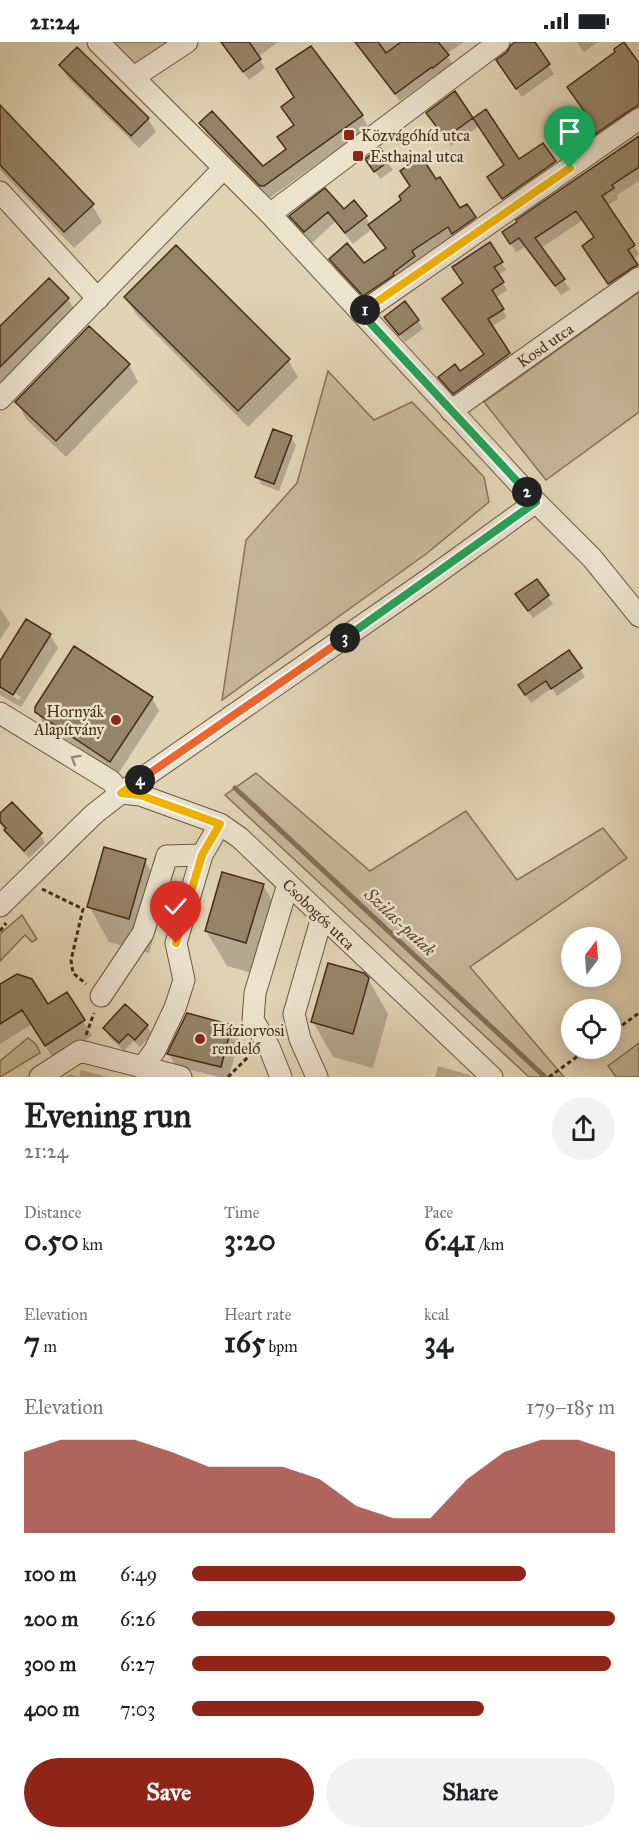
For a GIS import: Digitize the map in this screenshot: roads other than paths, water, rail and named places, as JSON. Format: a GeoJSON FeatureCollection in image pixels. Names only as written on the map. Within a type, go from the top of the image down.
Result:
{"type":"FeatureCollection","features":[{"type":"Feature","properties":{"kind":"street"},"geometry":{"type":"LineString","coordinates":[[98,42],[270,214],[536,502],[592,558],[639,616]]}},
{"type":"Feature","properties":{"kind":"street"},"geometry":{"type":"LineString","coordinates":[[134,77],[187,42]]}},
{"type":"Feature","properties":{"kind":"street"},"geometry":{"type":"LineString","coordinates":[[270,214],[499,42]]}},
{"type":"Feature","properties":{"kind":"street"},"geometry":{"type":"LineString","coordinates":[[361,313],[639,119]]}},
{"type":"Feature","properties":{"kind":"street"},"geometry":{"type":"LineString","coordinates":[[0,399],[224,168]]}},
{"type":"Feature","properties":{"kind":"street"},"geometry":{"type":"LineString","coordinates":[[0,192],[98,299]]}},
{"type":"Feature","properties":{"kind":"street","name":"Kosd utca"},"geometry":{"type":"LineString","coordinates":[[451,411],[639,279]]}},
{"type":"Feature","properties":{"kind":"street"},"geometry":{"type":"LineString","coordinates":[[0,906],[94,814],[121,793],[420,586],[536,502]]}},
{"type":"Feature","properties":{"kind":"street"},"geometry":{"type":"LineString","coordinates":[[0,713],[111,781],[121,793]]}},
{"type":"Feature","properties":{"kind":"street","name":"Csobogós utca"},"geometry":{"type":"LineString","coordinates":[[121,793],[140,795],[220,824],[240,838],[492,1077]]}},
{"type":"Feature","properties":{"kind":"street"},"geometry":{"type":"LineString","coordinates":[[151,1072],[155,1050],[175,1008],[184,980],[176,943],[202,855],[220,824]]}},
{"type":"Feature","properties":{"kind":"street"},"geometry":{"type":"LineString","coordinates":[[101,996],[143,933],[167,856],[202,855]]}},
{"type":"Feature","properties":{"kind":"street"},"geometry":{"type":"LineString","coordinates":[[281,1077],[266,1041],[253,1020],[255,993],[288,884]]}},
{"type":"Feature","properties":{"kind":"street"},"geometry":{"type":"LineString","coordinates":[[316,1077],[300,1039],[294,1014],[322,917]]}},
{"type":"Feature","properties":{"kind":"street"},"geometry":{"type":"LineString","coordinates":[[143,933],[176,943]]}},
{"type":"Feature","properties":{"kind":"street"},"geometry":{"type":"LineString","coordinates":[[40,1077],[80,1051],[151,1072],[181,1077]]}},
{"type":"Feature","properties":{"kind":"waterway","name":"Szilas-patak"},"geometry":{"type":"LineString","coordinates":[[235,788],[545,1077]]}},
{"type":"Feature","properties":{"kind":"place","name":"Közvágóhíd utca"},"geometry":{"type":"Point","coordinates":[349,135]}},
{"type":"Feature","properties":{"kind":"place","name":"Esthajnal utca"},"geometry":{"type":"Point","coordinates":[358,156]}},
{"type":"Feature","properties":{"kind":"place","name":"Hornyák Alapítvány"},"geometry":{"type":"Point","coordinates":[116,720]}},
{"type":"Feature","properties":{"kind":"place","name":"Háziorvosi rendelő"},"geometry":{"type":"Point","coordinates":[200,1039]}}]}
